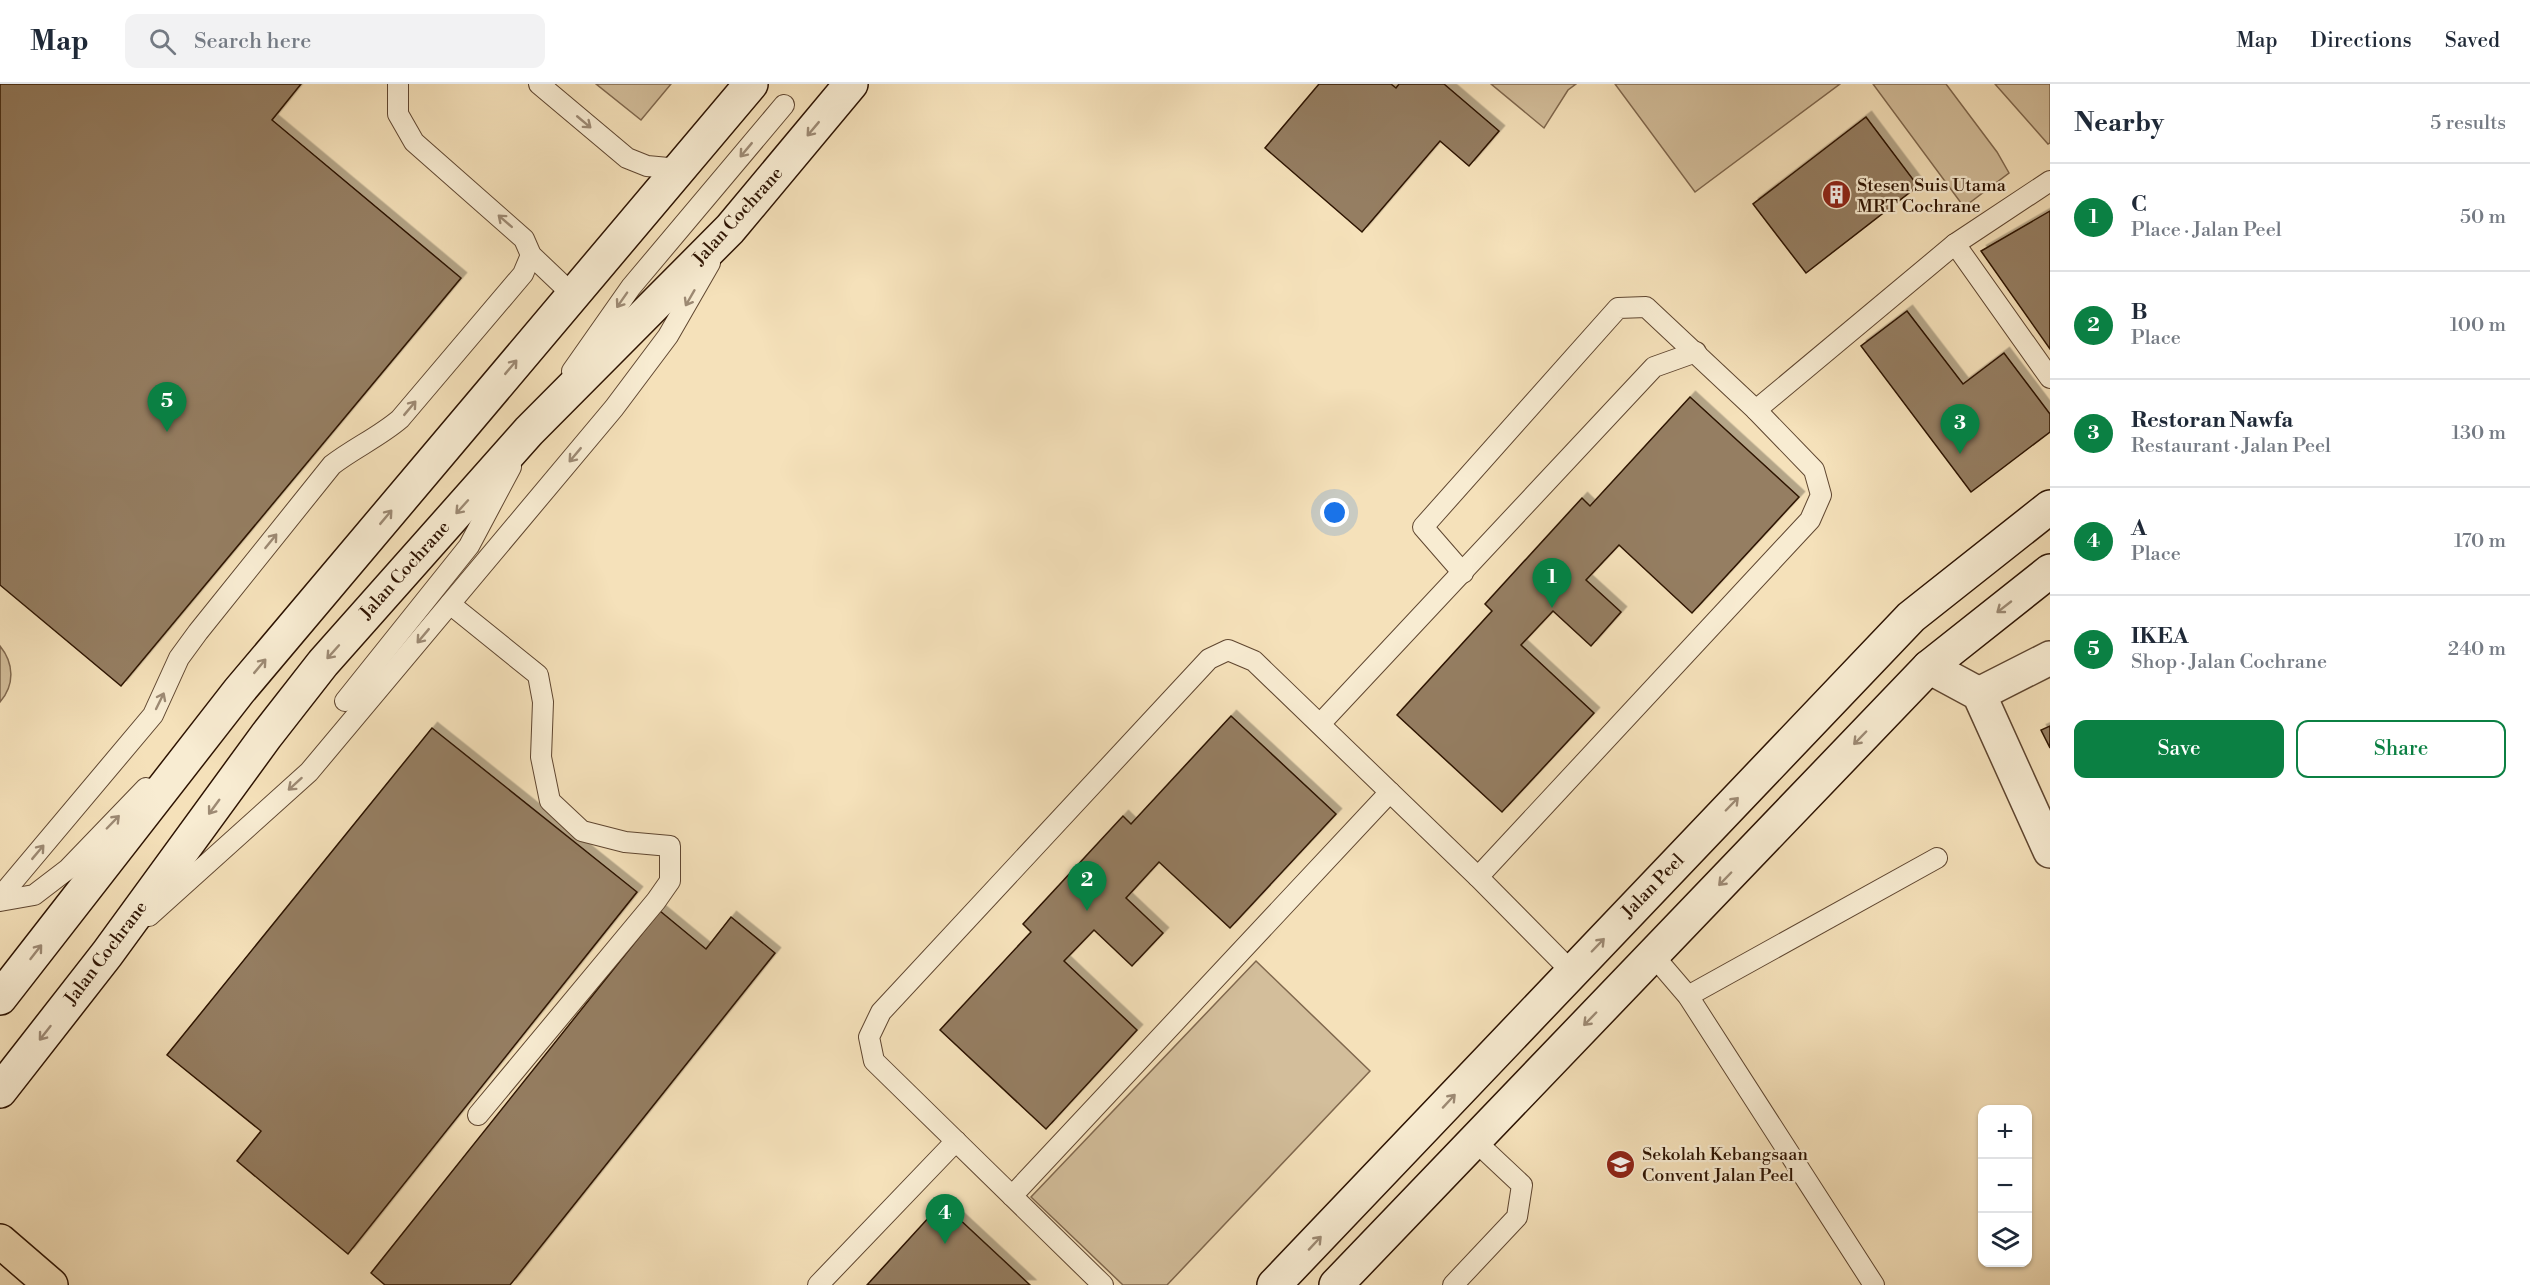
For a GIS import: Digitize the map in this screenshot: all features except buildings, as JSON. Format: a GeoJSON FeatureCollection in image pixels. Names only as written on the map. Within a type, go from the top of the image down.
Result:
{"type":"FeatureCollection","features":[{"type":"Feature","properties":{"kind":"highway"},"geometry":{"type":"LineString","coordinates":[[0,1241],[51,1285]]}},
{"type":"Feature","properties":{"kind":"street"},"geometry":{"type":"LineString","coordinates":[[0,998],[239,691],[572,294],[752,84]]}},
{"type":"Feature","properties":{"kind":"street","name":"Jalan Cochrane"},"geometry":{"type":"LineString","coordinates":[[0,1090],[107,954],[266,736],[323,663],[529,431],[730,229],[851,84]]}},
{"type":"Feature","properties":{"kind":"street","name":"Jalan Peel"},"geometry":{"type":"LineString","coordinates":[[1274,1285],[1911,616],[2050,507]]}},
{"type":"Feature","properties":{"kind":"street"},"geometry":{"type":"LineString","coordinates":[[1336,1285],[1929,667],[2050,571]]}},
{"type":"Feature","properties":{"kind":"street"},"geometry":{"type":"LineString","coordinates":[[1979,694],[2050,658]]}},
{"type":"Feature","properties":{"kind":"street"},"geometry":{"type":"LineString","coordinates":[[1929,667],[1979,694],[2050,851]]}},
{"type":"Feature","properties":{"kind":"lane"},"geometry":{"type":"LineString","coordinates":[[398,84],[398,114],[414,142],[524,238],[531,255],[572,294]]}},
{"type":"Feature","properties":{"kind":"lane"},"geometry":{"type":"LineString","coordinates":[[539,84],[627,158],[647,166],[679,169]]}},
{"type":"Feature","properties":{"kind":"lane"},"geometry":{"type":"LineString","coordinates":[[345,701],[469,546],[529,431],[631,287],[784,105]]}},
{"type":"Feature","properties":{"kind":"lane"},"geometry":{"type":"LineString","coordinates":[[1756,410],[1956,244],[2050,181]]}},
{"type":"Feature","properties":{"kind":"lane"},"geometry":{"type":"LineString","coordinates":[[107,954],[309,772],[614,408],[668,336],[730,229]]}},
{"type":"Feature","properties":{"kind":"lane"},"geometry":{"type":"LineString","coordinates":[[1956,244],[2050,378]]}},
{"type":"Feature","properties":{"kind":"lane"},"geometry":{"type":"LineString","coordinates":[[0,899],[153,715],[179,658],[332,465],[349,452],[381,435],[400,419],[523,274],[531,255]]}},
{"type":"Feature","properties":{"kind":"lane"},"geometry":{"type":"LineString","coordinates":[[1463,573],[1423,527],[1618,308],[1646,307],[1696,352],[1814,470],[1821,495],[1810,520],[1478,877]]}},
{"type":"Feature","properties":{"kind":"lane"},"geometry":{"type":"LineString","coordinates":[[1320,724],[1654,367],[1696,352]]}},
{"type":"Feature","properties":{"kind":"lane"},"geometry":{"type":"LineString","coordinates":[[450,604],[538,675],[543,702],[541,757],[550,801],[582,831],[625,842],[670,846],[670,881],[656,901],[478,1115]]}},
{"type":"Feature","properties":{"kind":"lane"},"geometry":{"type":"LineString","coordinates":[[1103,1285],[874,1061],[869,1037],[881,1012],[1209,660],[1228,650],[1254,661],[1478,877],[1572,972]]}},
{"type":"Feature","properties":{"kind":"lane"},"geometry":{"type":"LineString","coordinates":[[0,899],[34,895],[68,869],[239,691]]}},
{"type":"Feature","properties":{"kind":"lane"},"geometry":{"type":"LineString","coordinates":[[1012,1196],[1390,792]]}},
{"type":"Feature","properties":{"kind":"lane"},"geometry":{"type":"LineString","coordinates":[[1688,996],[1937,858]]}},
{"type":"Feature","properties":{"kind":"lane"},"geometry":{"type":"LineString","coordinates":[[1652,954],[1688,996],[1874,1285]]}},
{"type":"Feature","properties":{"kind":"lane"},"geometry":{"type":"LineString","coordinates":[[1454,1285],[1517,1217],[1521,1201],[1522,1185],[1474,1140]]}},
{"type":"Feature","properties":{"kind":"lane"},"geometry":{"type":"LineString","coordinates":[[818,1285],[956,1141]]}},
{"type":"Feature","properties":{"kind":"shaded area"},"geometry":{"type":"Polygon","coordinates":[[[596,84],[671,84],[641,120],[596,84]]]}},
{"type":"Feature","properties":{"kind":"shaded area"},"geometry":{"type":"Polygon","coordinates":[[[1491,84],[1576,84],[1568,90],[1544,128],[1491,84]]]}},
{"type":"Feature","properties":{"kind":"shaded area"},"geometry":{"type":"Polygon","coordinates":[[[1615,84],[1840,84],[1695,192],[1615,84]]]}},
{"type":"Feature","properties":{"kind":"shaded area"},"geometry":{"type":"Polygon","coordinates":[[[1873,84],[1946,84],[1997,152],[2009,173],[1964,207],[1873,84]]]}},
{"type":"Feature","properties":{"kind":"shaded area"},"geometry":{"type":"Polygon","coordinates":[[[1995,84],[2050,84],[2050,143],[2048,144],[1995,84]]]}},
{"type":"Feature","properties":{"kind":"shaded area"},"geometry":{"type":"Polygon","coordinates":[[[0,646],[8,660],[11,674],[8,688],[0,702],[0,646]]]}},
{"type":"Feature","properties":{"kind":"shaded area"},"geometry":{"type":"Polygon","coordinates":[[[1256,961],[1370,1071],[1167,1285],[1123,1285],[1031,1197],[1256,961]]]}},
{"type":"Feature","properties":{"kind":"place","name":"Stesen Suis Utama MRT Cochrane"},"geometry":{"type":"Point","coordinates":[1836,195]}},
{"type":"Feature","properties":{"kind":"place","name":"IKEA"},"geometry":{"type":"Point","coordinates":[167,432]}},
{"type":"Feature","properties":{"kind":"place","name":"Restoran Nawfa"},"geometry":{"type":"Point","coordinates":[1960,454]}},
{"type":"Feature","properties":{"kind":"place","name":"C"},"geometry":{"type":"Point","coordinates":[1552,608]}},
{"type":"Feature","properties":{"kind":"place","name":"B"},"geometry":{"type":"Point","coordinates":[1087,911]}},
{"type":"Feature","properties":{"kind":"place","name":"Sekolah Kebangsaan Convent Jalan Peel"},"geometry":{"type":"Point","coordinates":[1621,1164]}},
{"type":"Feature","properties":{"kind":"place","name":"A"},"geometry":{"type":"Point","coordinates":[945,1244]}}]}
